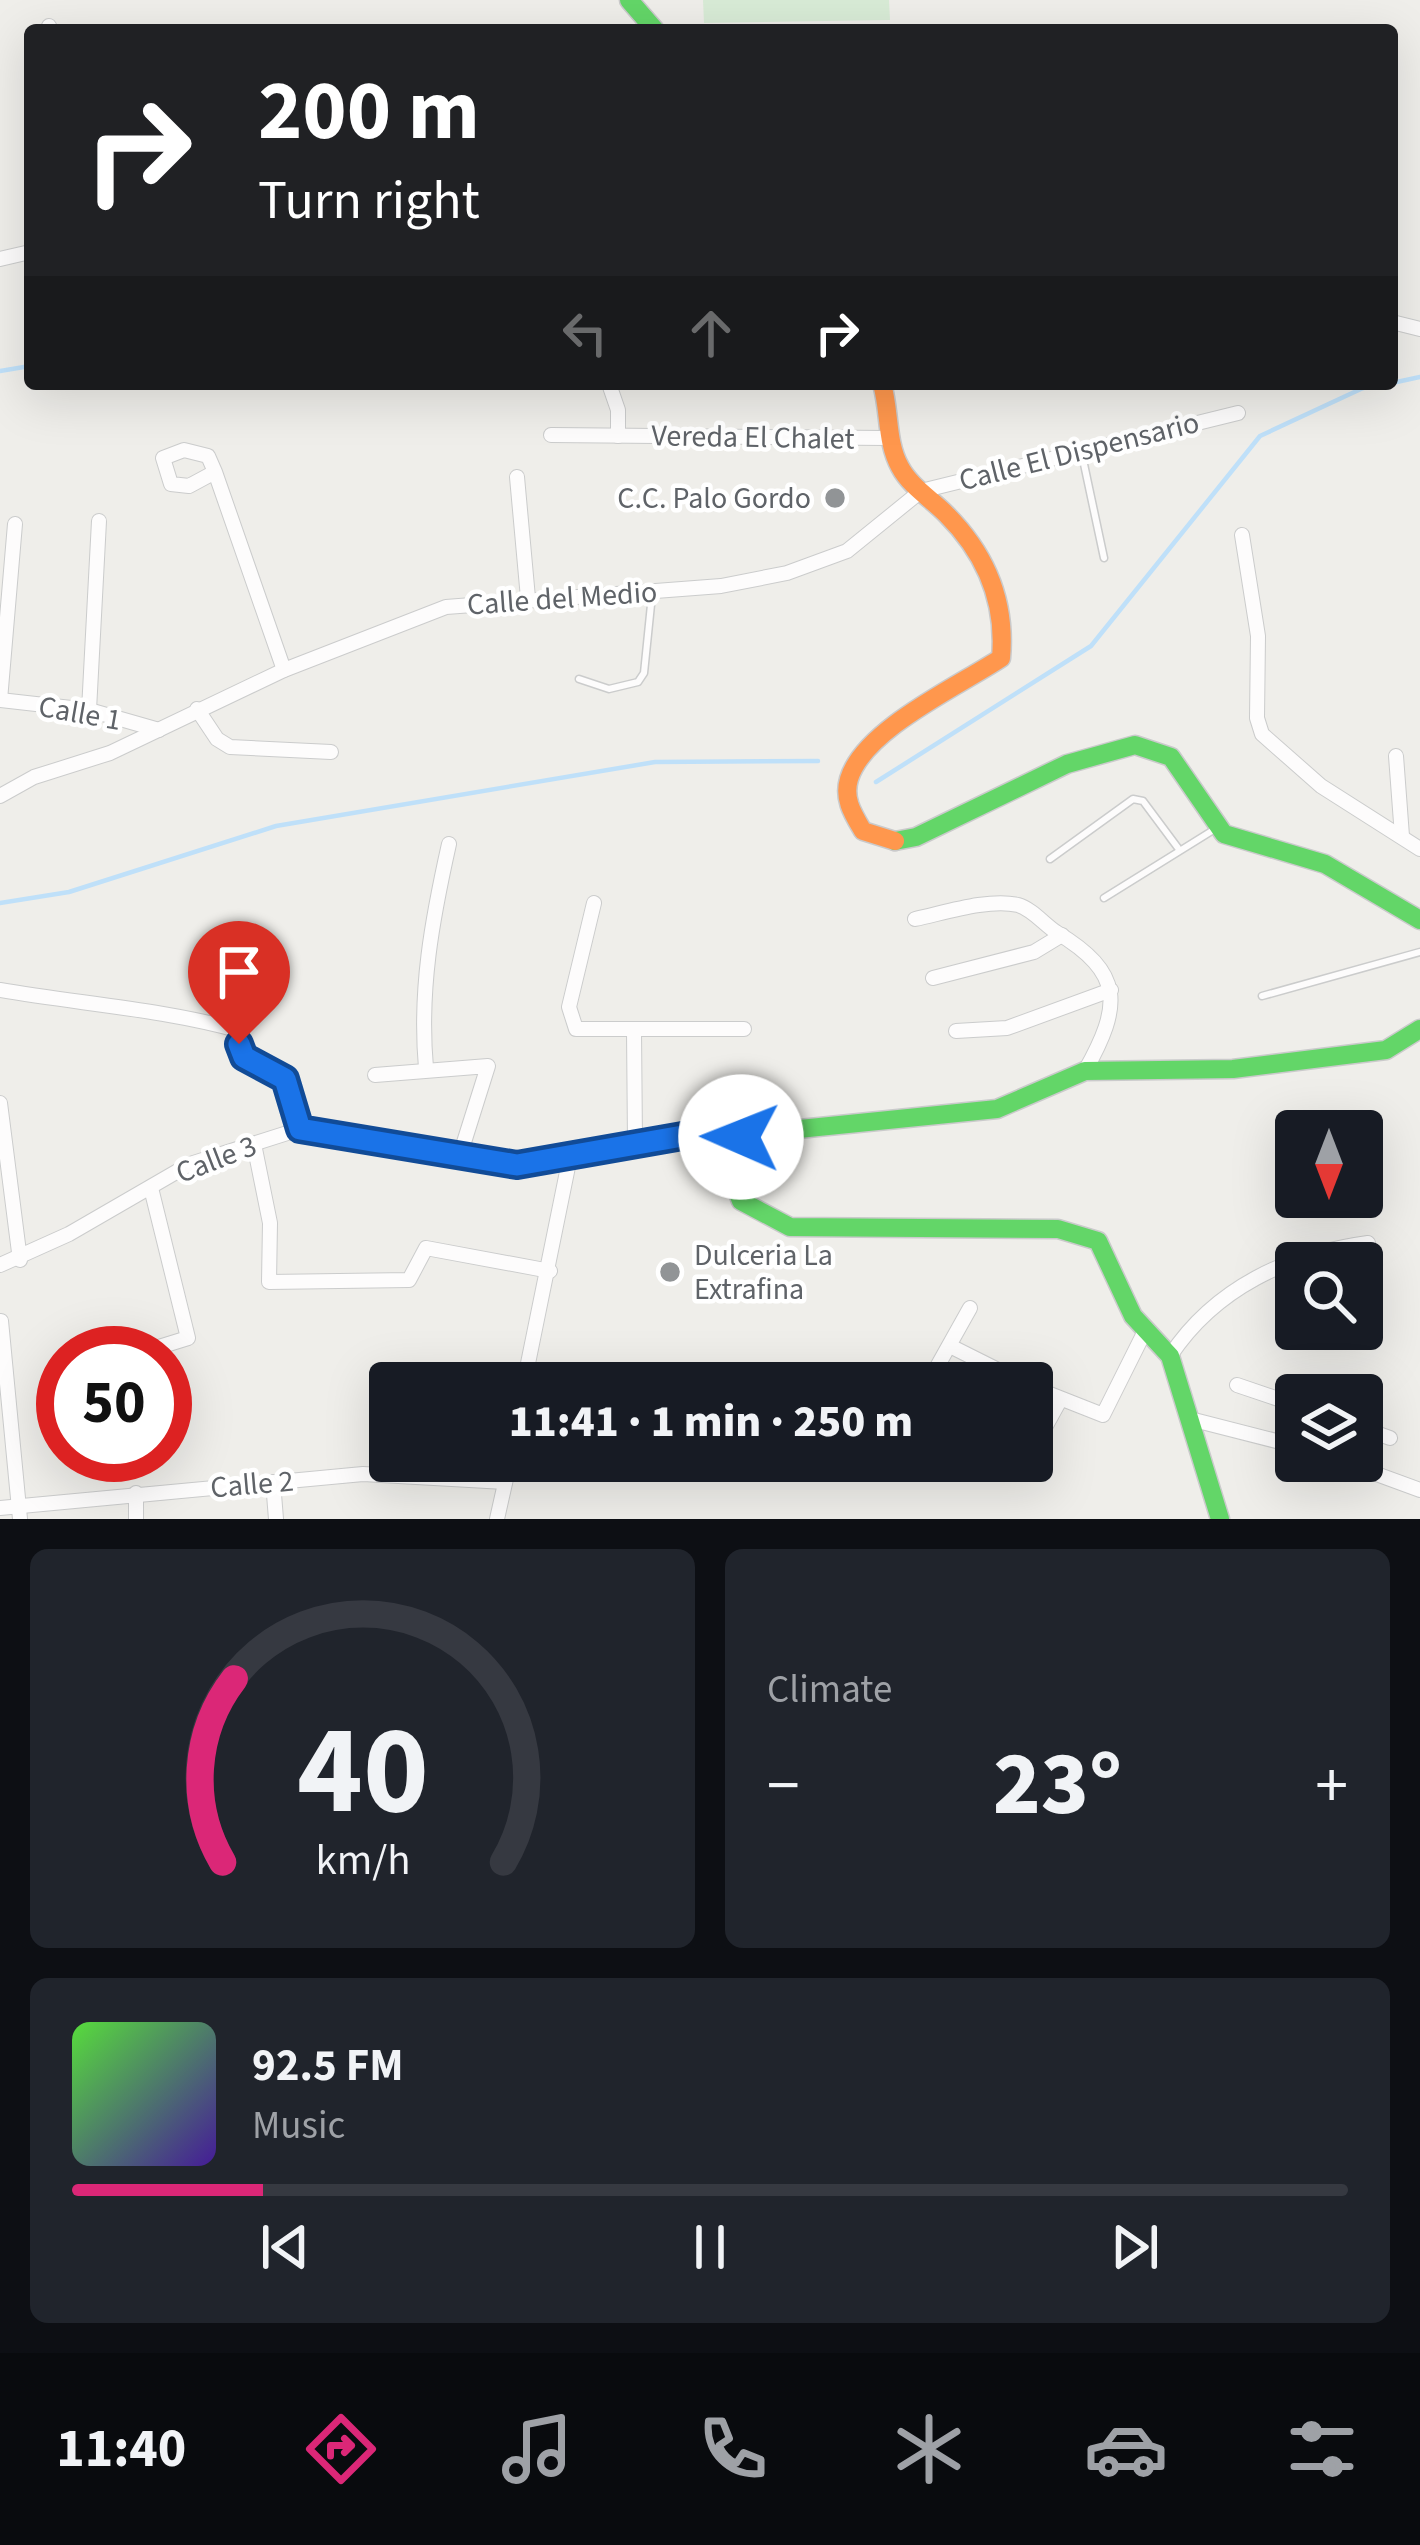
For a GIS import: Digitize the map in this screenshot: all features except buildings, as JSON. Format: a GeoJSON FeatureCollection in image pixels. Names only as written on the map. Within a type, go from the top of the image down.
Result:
{"type":"FeatureCollection","features":[{"type":"Feature","properties":{"kind":"main road"},"geometry":{"type":"LineString","coordinates":[[629,0],[650,24]]}},
{"type":"Feature","properties":{"kind":"main road"},"geometry":{"type":"LineString","coordinates":[[884,390],[889,403],[887,438],[900,470],[950,518],[1003,603],[1001,658],[878,737],[845,785],[850,818],[875,838],[916,837],[1067,764],[1135,745],[1171,758],[1218,827],[1251,845],[1325,864],[1420,920]]}},
{"type":"Feature","properties":{"kind":"main road"},"geometry":{"type":"LineString","coordinates":[[1220,1519],[1194,1420],[1170,1356],[1145,1331],[1105,1252],[1085,1234],[941,1225],[790,1227],[741,1201],[728,1166],[733,1142],[760,1133],[997,1109],[1085,1071],[1233,1069],[1386,1050],[1420,1029]]}},
{"type":"Feature","properties":{"kind":"street","name":"Vereda El Chalet"},"geometry":{"type":"LineString","coordinates":[[611,390],[618,410],[618,436]]}},
{"type":"Feature","properties":{"kind":"street","name":"Calle El Dispensario"},"geometry":{"type":"LineString","coordinates":[[921,491],[1238,413]]}},
{"type":"Feature","properties":{"kind":"street","name":"Vereda El Chalet"},"geometry":{"type":"LineString","coordinates":[[550,434],[887,438]]}},
{"type":"Feature","properties":{"kind":"street"},"geometry":{"type":"LineString","coordinates":[[215,472],[284,670]]}},
{"type":"Feature","properties":{"kind":"street"},"geometry":{"type":"LineString","coordinates":[[517,477],[528,598]]}},
{"type":"Feature","properties":{"kind":"street","name":"Calle del Medio"},"geometry":{"type":"LineString","coordinates":[[0,796],[34,777],[110,753],[284,670],[446,607],[721,586],[817,562],[878,532],[921,491]]}},
{"type":"Feature","properties":{"kind":"street"},"geometry":{"type":"LineString","coordinates":[[89,710],[99,521]]}},
{"type":"Feature","properties":{"kind":"street"},"geometry":{"type":"LineString","coordinates":[[0,700],[15,524]]}},
{"type":"Feature","properties":{"kind":"street"},"geometry":{"type":"LineString","coordinates":[[1242,535],[1258,635],[1257,718],[1262,734],[1321,786],[1420,849]]}},
{"type":"Feature","properties":{"kind":"street","name":"Calle 1"},"geometry":{"type":"LineString","coordinates":[[0,700],[89,710],[158,730]]}},
{"type":"Feature","properties":{"kind":"street"},"geometry":{"type":"LineString","coordinates":[[197,709],[217,739],[230,747],[331,752]]}},
{"type":"Feature","properties":{"kind":"street"},"geometry":{"type":"LineString","coordinates":[[1396,756],[1402,836]]}},
{"type":"Feature","properties":{"kind":"street"},"geometry":{"type":"LineString","coordinates":[[426,1068],[423,990],[428,934],[449,844]]}},
{"type":"Feature","properties":{"kind":"street"},"geometry":{"type":"LineString","coordinates":[[594,903],[573,988],[571,1021],[576,1029],[744,1029]]}},
{"type":"Feature","properties":{"kind":"street"},"geometry":{"type":"LineString","coordinates":[[915,919],[1014,904],[1099,962],[1111,990],[1107,1032],[1085,1071]]}},
{"type":"Feature","properties":{"kind":"street"},"geometry":{"type":"LineString","coordinates":[[933,978],[1034,952],[1062,935]]}},
{"type":"Feature","properties":{"kind":"street"},"geometry":{"type":"LineString","coordinates":[[266,970],[241,1031],[244,1057],[285,1079],[300,1129]]}},
{"type":"Feature","properties":{"kind":"street"},"geometry":{"type":"LineString","coordinates":[[0,990],[104,1008],[167,1012],[241,1031]]}},
{"type":"Feature","properties":{"kind":"street"},"geometry":{"type":"LineString","coordinates":[[956,1031],[1007,1028],[1111,990]]}},
{"type":"Feature","properties":{"kind":"street"},"geometry":{"type":"LineString","coordinates":[[634,1031],[635,1142]]}},
{"type":"Feature","properties":{"kind":"street"},"geometry":{"type":"LineString","coordinates":[[375,1076],[488,1066],[460,1155]]}},
{"type":"Feature","properties":{"kind":"street"},"geometry":{"type":"LineString","coordinates":[[0,1103],[5,1197],[20,1260]]}},
{"type":"Feature","properties":{"kind":"street","name":"Calle 3"},"geometry":{"type":"LineString","coordinates":[[0,1265],[20,1260],[190,1164],[300,1129],[517,1165],[635,1142],[713,1134],[733,1142]]}},
{"type":"Feature","properties":{"kind":"street"},"geometry":{"type":"LineString","coordinates":[[254,1144],[270,1222],[269,1282],[409,1280],[426,1248],[550,1271]]}},
{"type":"Feature","properties":{"kind":"street"},"geometry":{"type":"LineString","coordinates":[[529,1362],[570,1157]]}},
{"type":"Feature","properties":{"kind":"street"},"geometry":{"type":"LineString","coordinates":[[151,1188],[185,1326]]}},
{"type":"Feature","properties":{"kind":"street"},"geometry":{"type":"LineString","coordinates":[[1170,1356],[1193,1321],[1229,1292],[1275,1269]]}},
{"type":"Feature","properties":{"kind":"street"},"geometry":{"type":"LineString","coordinates":[[940,1362],[970,1308]]}},
{"type":"Feature","properties":{"kind":"street"},"geometry":{"type":"LineString","coordinates":[[1,1322],[3,1383],[19,1512]]}},
{"type":"Feature","properties":{"kind":"street"},"geometry":{"type":"LineString","coordinates":[[1053,1399],[1103,1415],[1145,1331]]}},
{"type":"Feature","properties":{"kind":"street"},"geometry":{"type":"LineString","coordinates":[[950,1346],[982,1362]]}},
{"type":"Feature","properties":{"kind":"street"},"geometry":{"type":"LineString","coordinates":[[1238,1385],[1275,1398]]}},
{"type":"Feature","properties":{"kind":"street"},"geometry":{"type":"LineString","coordinates":[[1053,1413],[1059,1402]]}},
{"type":"Feature","properties":{"kind":"street"},"geometry":{"type":"LineString","coordinates":[[1194,1420],[1275,1440]]}},
{"type":"Feature","properties":{"kind":"street"},"geometry":{"type":"LineString","coordinates":[[1383,1436],[1390,1438]]}},
{"type":"Feature","properties":{"kind":"street","name":"Calle 2"},"geometry":{"type":"LineString","coordinates":[[0,1508],[19,1512],[136,1492],[369,1475]]}},
{"type":"Feature","properties":{"kind":"street"},"geometry":{"type":"LineString","coordinates":[[1383,1477],[1420,1490]]}},
{"type":"Feature","properties":{"kind":"street"},"geometry":{"type":"LineString","coordinates":[[273,1482],[276,1519]]}},
{"type":"Feature","properties":{"kind":"street","name":"Calle 2"},"geometry":{"type":"LineString","coordinates":[[491,1482],[505,1483]]}},
{"type":"Feature","properties":{"kind":"street"},"geometry":{"type":"LineString","coordinates":[[497,1519],[505,1483]]}},
{"type":"Feature","properties":{"kind":"street"},"geometry":{"type":"LineString","coordinates":[[136,1492],[136,1519]]}},
{"type":"Feature","properties":{"kind":"lane"},"geometry":{"type":"LineString","coordinates":[[1081,449],[1104,558]]}},
{"type":"Feature","properties":{"kind":"lane"},"geometry":{"type":"LineString","coordinates":[[580,679],[609,689],[638,682],[644,673],[653,591]]}},
{"type":"Feature","properties":{"kind":"lane"},"geometry":{"type":"LineString","coordinates":[[1050,860],[1133,799],[1143,801],[1178,848]]}},
{"type":"Feature","properties":{"kind":"lane"},"geometry":{"type":"LineString","coordinates":[[1104,898],[1218,827]]}},
{"type":"Feature","properties":{"kind":"lane"},"geometry":{"type":"LineString","coordinates":[[1262,995],[1420,952]]}},
{"type":"Feature","properties":{"kind":"green space"},"geometry":{"type":"Polygon","coordinates":[[[703,0],[889,0],[890,20],[704,23],[703,0]]]}},
{"type":"Feature","properties":{"kind":"waterway"},"geometry":{"type":"LineString","coordinates":[[0,371],[24,367]]}},
{"type":"Feature","properties":{"kind":"waterway"},"geometry":{"type":"LineString","coordinates":[[1398,382],[1420,377]]}},
{"type":"Feature","properties":{"kind":"waterway"},"geometry":{"type":"LineString","coordinates":[[876,782],[1091,646],[1260,436],[1359,390]]}},
{"type":"Feature","properties":{"kind":"waterway"},"geometry":{"type":"LineString","coordinates":[[0,903],[69,892],[276,826],[655,762],[818,761]]}},
{"type":"Feature","properties":{"kind":"traffic: fast"},"geometry":{"type":"LineString","coordinates":[[629,0],[650,24]]}},
{"type":"Feature","properties":{"kind":"traffic: fast"},"geometry":{"type":"LineString","coordinates":[[895,841],[916,837],[1067,764],[1135,745],[1171,757],[1224,834],[1325,864],[1420,920]]}},
{"type":"Feature","properties":{"kind":"traffic: fast"},"geometry":{"type":"LineString","coordinates":[[1220,1519],[1170,1356],[1133,1316],[1098,1241],[1058,1229],[790,1227],[741,1201],[728,1166],[733,1142],[760,1133],[997,1109],[1085,1071],[1233,1069],[1386,1050],[1420,1029]]}},
{"type":"Feature","properties":{"kind":"traffic: slow"},"geometry":{"type":"LineString","coordinates":[[883,390],[900,467],[960,529],[982,562],[996,598],[1002,637],[1001,658],[893,726],[858,761],[847,786],[853,812],[863,831],[895,841]]}},
{"type":"Feature","properties":{"kind":"place","name":"C.C. Palo Gordo"},"geometry":{"type":"Point","coordinates":[835,498]}},
{"type":"Feature","properties":{"kind":"place","name":"Dulceria La Extrafina"},"geometry":{"type":"Point","coordinates":[670,1272]}},
{"type":"Feature","properties":{"kind":"route"},"geometry":{"type":"LineString","coordinates":[[239,1044],[244,1057],[273,1068],[285,1079],[300,1129],[322,1128],[517,1165],[694,1134],[713,1134],[733,1142],[741,1137]]}}]}
